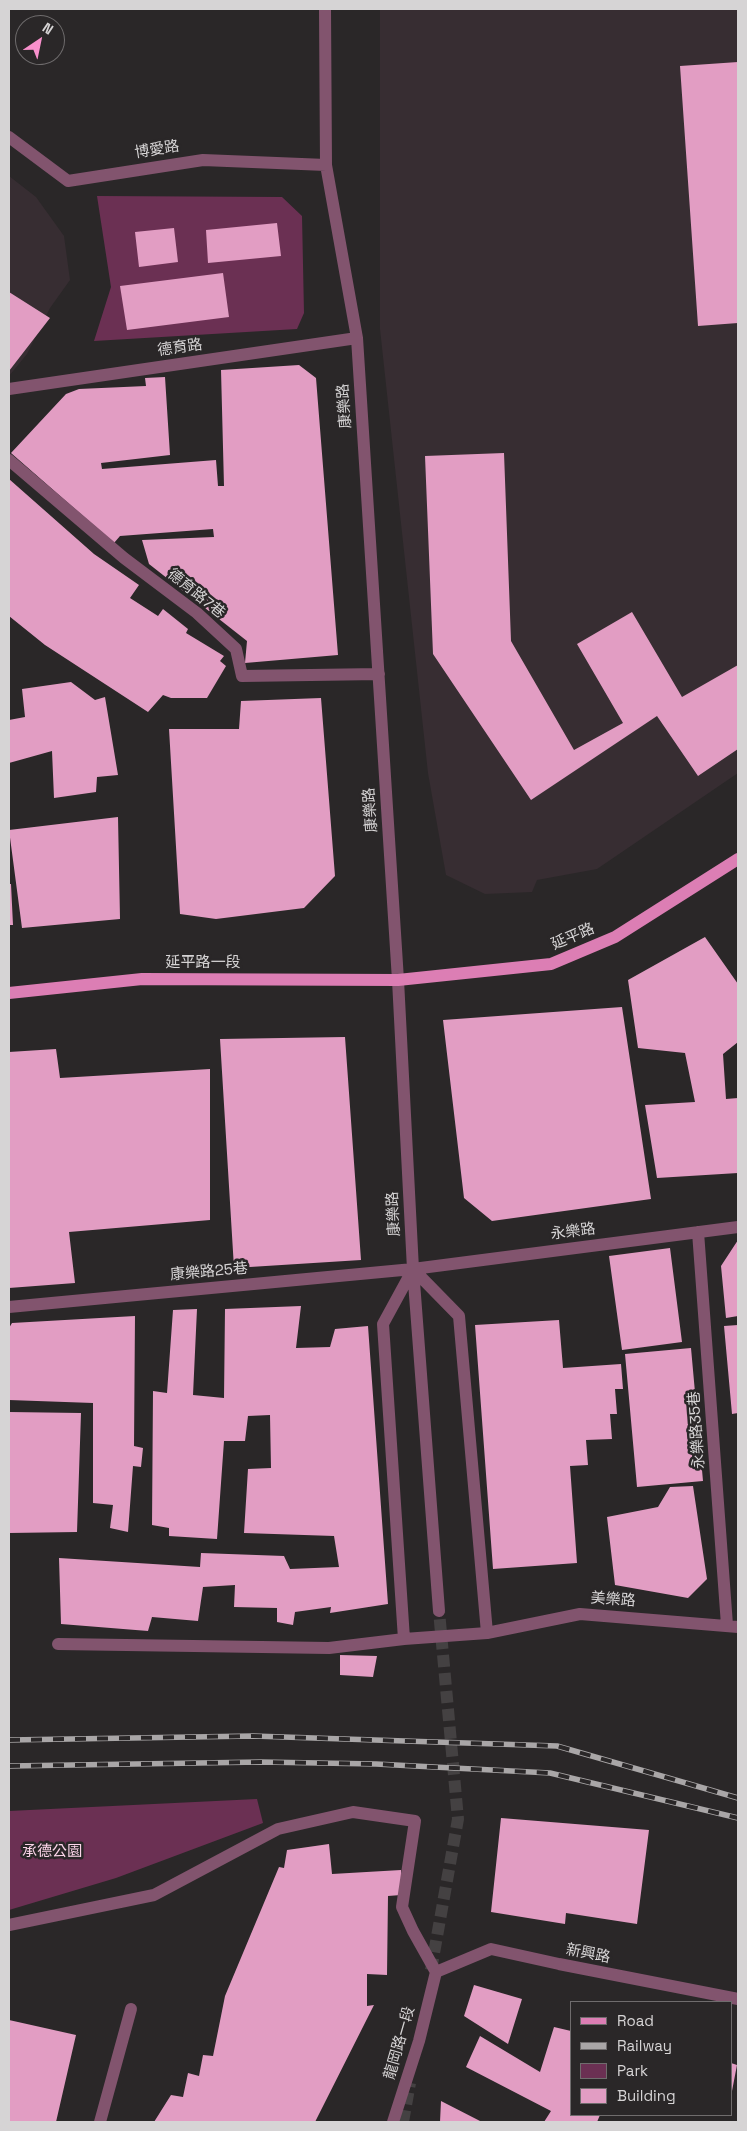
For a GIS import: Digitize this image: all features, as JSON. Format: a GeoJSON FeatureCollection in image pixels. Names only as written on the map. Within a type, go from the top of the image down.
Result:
{"type":"FeatureCollection","features":[{"type":"Feature","properties":{"kind":"main road","name":"延平路"},"geometry":{"type":"LineString","coordinates":[[398,980],[551,964],[615,937],[738,859]]}},
{"type":"Feature","properties":{"kind":"main road","name":"延平路一段"},"geometry":{"type":"LineString","coordinates":[[9,993],[142,979],[398,980]]}},
{"type":"Feature","properties":{"kind":"street","name":"康樂路"},"geometry":{"type":"LineString","coordinates":[[325,9],[326,165],[357,338],[398,980],[413,1269],[439,1611]]}},
{"type":"Feature","properties":{"kind":"street","name":"博愛路"},"geometry":{"type":"LineString","coordinates":[[9,137],[68,181],[203,160],[326,165]]}},
{"type":"Feature","properties":{"kind":"street","name":"德育路"},"geometry":{"type":"LineString","coordinates":[[9,389],[357,338]]}},
{"type":"Feature","properties":{"kind":"street","name":"德育路7巷"},"geometry":{"type":"LineString","coordinates":[[9,460],[124,558],[197,613],[236,649],[242,676],[379,674]]}},
{"type":"Feature","properties":{"kind":"street","name":"永樂路"},"geometry":{"type":"LineString","coordinates":[[413,1269],[738,1227]]}},
{"type":"Feature","properties":{"kind":"street","name":"永樂路35巷"},"geometry":{"type":"LineString","coordinates":[[698,1232],[733,1626]]}},
{"type":"Feature","properties":{"kind":"street","name":"康樂路25巷"},"geometry":{"type":"LineString","coordinates":[[9,1307],[413,1269]]}},
{"type":"Feature","properties":{"kind":"street"},"geometry":{"type":"LineString","coordinates":[[404,1639],[383,1324],[413,1269],[459,1316],[488,1633]]}},
{"type":"Feature","properties":{"kind":"street","name":"美樂路"},"geometry":{"type":"LineString","coordinates":[[58,1644],[329,1648],[404,1639],[488,1633],[580,1614],[733,1626]]}},
{"type":"Feature","properties":{"kind":"street"},"geometry":{"type":"LineString","coordinates":[[9,1925],[154,1895],[278,1828],[353,1812],[414,1821],[402,1907],[436,1972]]}},
{"type":"Feature","properties":{"kind":"street","name":"新興路"},"geometry":{"type":"LineString","coordinates":[[436,1972],[491,1949],[738,1999]]}},
{"type":"Feature","properties":{"kind":"street","name":"龍岡路一段"},"geometry":{"type":"LineString","coordinates":[[393,2122],[420,2041],[436,1972]]}},
{"type":"Feature","properties":{"kind":"street"},"geometry":{"type":"LineString","coordinates":[[100,2122],[131,2009]]}},
{"type":"Feature","properties":{"kind":"shaded area"},"geometry":{"type":"Polygon","coordinates":[[[380,9],[738,9],[738,773],[597,869],[537,880],[532,892],[485,894],[446,875],[428,773],[380,329],[380,9]]]}},
{"type":"Feature","properties":{"kind":"shaded area"},"geometry":{"type":"Polygon","coordinates":[[[9,176],[36,197],[64,236],[70,280],[50,308],[27,354],[9,376],[9,176]]]}},
{"type":"Feature","properties":{"kind":"green space"},"geometry":{"type":"Polygon","coordinates":[[[97,196],[282,197],[302,216],[304,313],[297,329],[94,341],[111,287],[97,196]]]}},
{"type":"Feature","properties":{"kind":"green space","name":"承德公園"},"geometry":{"type":"Polygon","coordinates":[[[257,1799],[263,1823],[116,1878],[9,1910],[9,1811],[257,1799]]]}},
{"type":"Feature","properties":{"kind":"building"},"geometry":{"type":"Polygon","coordinates":[[[738,62],[738,323],[698,326],[680,66],[738,62]]]}},
{"type":"Feature","properties":{"kind":"building"},"geometry":{"type":"Polygon","coordinates":[[[277,223],[281,256],[208,263],[206,230],[277,223]]]}},
{"type":"Feature","properties":{"kind":"building"},"geometry":{"type":"Polygon","coordinates":[[[174,228],[178,262],[139,267],[135,232],[174,228]]]}},
{"type":"Feature","properties":{"kind":"building"},"geometry":{"type":"Polygon","coordinates":[[[223,273],[229,317],[127,330],[120,286],[223,273]]]}},
{"type":"Feature","properties":{"kind":"building"},"geometry":{"type":"Polygon","coordinates":[[[9,292],[50,318],[9,371],[9,292]]]}},
{"type":"Feature","properties":{"kind":"building"},"geometry":{"type":"Polygon","coordinates":[[[299,365],[316,378],[338,655],[245,663],[247,641],[149,564],[142,540],[214,537],[213,529],[120,536],[114,543],[11,453],[66,394],[79,389],[146,386],[145,378],[165,377],[170,455],[101,463],[102,469],[216,460],[218,486],[224,486],[221,370],[299,365]]]}},
{"type":"Feature","properties":{"kind":"building"},"geometry":{"type":"Polygon","coordinates":[[[504,453],[511,641],[574,750],[623,723],[577,644],[632,612],[682,697],[738,665],[738,749],[698,776],[657,716],[531,800],[433,654],[425,456],[504,453]]]}},
{"type":"Feature","properties":{"kind":"building"},"geometry":{"type":"Polygon","coordinates":[[[9,479],[94,554],[139,585],[130,598],[158,616],[163,609],[188,629],[186,633],[224,656],[220,661],[226,666],[207,698],[171,698],[163,695],[148,712],[45,645],[9,616],[9,479]]]}},
{"type":"Feature","properties":{"kind":"building"},"geometry":{"type":"Polygon","coordinates":[[[71,682],[95,700],[105,697],[118,775],[97,777],[96,792],[54,798],[52,751],[9,763],[9,720],[25,717],[22,689],[71,682]]]}},
{"type":"Feature","properties":{"kind":"building"},"geometry":{"type":"Polygon","coordinates":[[[321,698],[335,876],[304,908],[216,919],[180,914],[169,729],[239,729],[241,701],[321,698]]]}},
{"type":"Feature","properties":{"kind":"building"},"geometry":{"type":"Polygon","coordinates":[[[118,817],[120,919],[22,928],[9,830],[118,817]]]}},
{"type":"Feature","properties":{"kind":"building"},"geometry":{"type":"Polygon","coordinates":[[[9,884],[11,884],[13,925],[9,925],[9,884]]]}},
{"type":"Feature","properties":{"kind":"building"},"geometry":{"type":"Polygon","coordinates":[[[705,937],[738,984],[738,1042],[723,1054],[726,1099],[738,1098],[738,1173],[657,1178],[645,1105],[695,1102],[685,1053],[638,1048],[628,980],[705,937]]]}},
{"type":"Feature","properties":{"kind":"building"},"geometry":{"type":"Polygon","coordinates":[[[622,1007],[651,1199],[492,1221],[464,1198],[443,1020],[622,1007]]]}},
{"type":"Feature","properties":{"kind":"building"},"geometry":{"type":"Polygon","coordinates":[[[345,1037],[361,1260],[234,1268],[220,1039],[345,1037]]]}},
{"type":"Feature","properties":{"kind":"building"},"geometry":{"type":"Polygon","coordinates":[[[56,1049],[60,1078],[210,1069],[210,1220],[69,1232],[75,1283],[9,1288],[9,1052],[56,1049]]]}},
{"type":"Feature","properties":{"kind":"building"},"geometry":{"type":"Polygon","coordinates":[[[738,1240],[738,1316],[726,1318],[721,1266],[738,1240]]]}},
{"type":"Feature","properties":{"kind":"building"},"geometry":{"type":"Polygon","coordinates":[[[670,1248],[682,1342],[622,1350],[609,1256],[670,1248]]]}},
{"type":"Feature","properties":{"kind":"building"},"geometry":{"type":"Polygon","coordinates":[[[301,1306],[296,1348],[330,1347],[335,1329],[368,1326],[388,1604],[330,1613],[331,1607],[295,1612],[293,1625],[277,1622],[277,1608],[234,1607],[235,1585],[203,1587],[198,1621],[152,1617],[148,1631],[61,1624],[59,1558],[200,1567],[201,1553],[284,1556],[290,1569],[339,1567],[334,1536],[244,1533],[248,1469],[271,1468],[270,1415],[248,1416],[245,1441],[224,1441],[217,1539],[169,1536],[169,1528],[152,1525],[153,1391],[167,1393],[173,1310],[197,1309],[193,1395],[224,1398],[225,1309],[301,1306]]]}},
{"type":"Feature","properties":{"kind":"building"},"geometry":{"type":"Polygon","coordinates":[[[135,1316],[134,1446],[143,1448],[141,1467],[133,1466],[128,1532],[110,1528],[113,1505],[93,1503],[93,1403],[9,1400],[9,1328],[12,1323],[135,1316]]]}},
{"type":"Feature","properties":{"kind":"building"},"geometry":{"type":"Polygon","coordinates":[[[559,1320],[563,1368],[621,1364],[623,1389],[615,1389],[617,1414],[610,1414],[612,1439],[586,1440],[588,1465],[570,1466],[577,1563],[493,1569],[475,1325],[559,1320]]]}},
{"type":"Feature","properties":{"kind":"building"},"geometry":{"type":"Polygon","coordinates":[[[738,1325],[738,1413],[732,1414],[724,1326],[738,1325]]]}},
{"type":"Feature","properties":{"kind":"building"},"geometry":{"type":"Polygon","coordinates":[[[691,1348],[703,1481],[637,1487],[625,1354],[691,1348]]]}},
{"type":"Feature","properties":{"kind":"building"},"geometry":{"type":"Polygon","coordinates":[[[9,1412],[81,1413],[77,1532],[9,1533],[9,1412]]]}},
{"type":"Feature","properties":{"kind":"building"},"geometry":{"type":"Polygon","coordinates":[[[693,1486],[707,1579],[688,1598],[615,1585],[607,1517],[658,1507],[670,1487],[693,1486]]]}},
{"type":"Feature","properties":{"kind":"building"},"geometry":{"type":"Polygon","coordinates":[[[340,1655],[377,1656],[373,1677],[340,1675],[340,1655]]]}},
{"type":"Feature","properties":{"kind":"building"},"geometry":{"type":"Polygon","coordinates":[[[501,1818],[649,1830],[637,1924],[566,1913],[565,1924],[491,1912],[501,1818]]]}},
{"type":"Feature","properties":{"kind":"building"},"geometry":{"type":"Polygon","coordinates":[[[329,1844],[332,1874],[401,1870],[401,1895],[388,1896],[387,1975],[367,1974],[367,2006],[374,2005],[315,2122],[154,2122],[171,2095],[183,2097],[188,2073],[199,2076],[203,2055],[213,2056],[225,1996],[279,1867],[284,1868],[287,1850],[329,1844]]]}},
{"type":"Feature","properties":{"kind":"building"},"geometry":{"type":"Polygon","coordinates":[[[474,1985],[522,1999],[508,2044],[464,2016],[474,1985]]]}},
{"type":"Feature","properties":{"kind":"building"},"geometry":{"type":"Polygon","coordinates":[[[9,2020],[76,2035],[56,2122],[9,2122],[9,2020]]]}},
{"type":"Feature","properties":{"kind":"building"},"geometry":{"type":"Polygon","coordinates":[[[554,2027],[570,2031],[570,2116],[600,2116],[597,2122],[544,2122],[551,2111],[466,2067],[480,2036],[540,2072],[554,2027]]]}},
{"type":"Feature","properties":{"kind":"building"},"geometry":{"type":"Polygon","coordinates":[[[732,2063],[737,2065],[732,2091],[732,2063]]]}},
{"type":"Feature","properties":{"kind":"building"},"geometry":{"type":"Polygon","coordinates":[[[441,2101],[482,2122],[440,2122],[441,2101]]]}},
{"type":"Feature","properties":{"kind":"tunnel"},"geometry":{"type":"LineString","coordinates":[[431,1970],[458,1819],[439,1611]]}},
{"type":"Feature","properties":{"kind":"tunnel"},"geometry":{"type":"LineString","coordinates":[[403,2122],[410,2083]]}},
{"type":"Feature","properties":{"kind":"railway"},"geometry":{"type":"LineString","coordinates":[[9,1740],[253,1736],[557,1746],[738,1798]]}},
{"type":"Feature","properties":{"kind":"railway"},"geometry":{"type":"LineString","coordinates":[[9,1766],[261,1762],[376,1764],[550,1773],[738,1818]]}}]}
